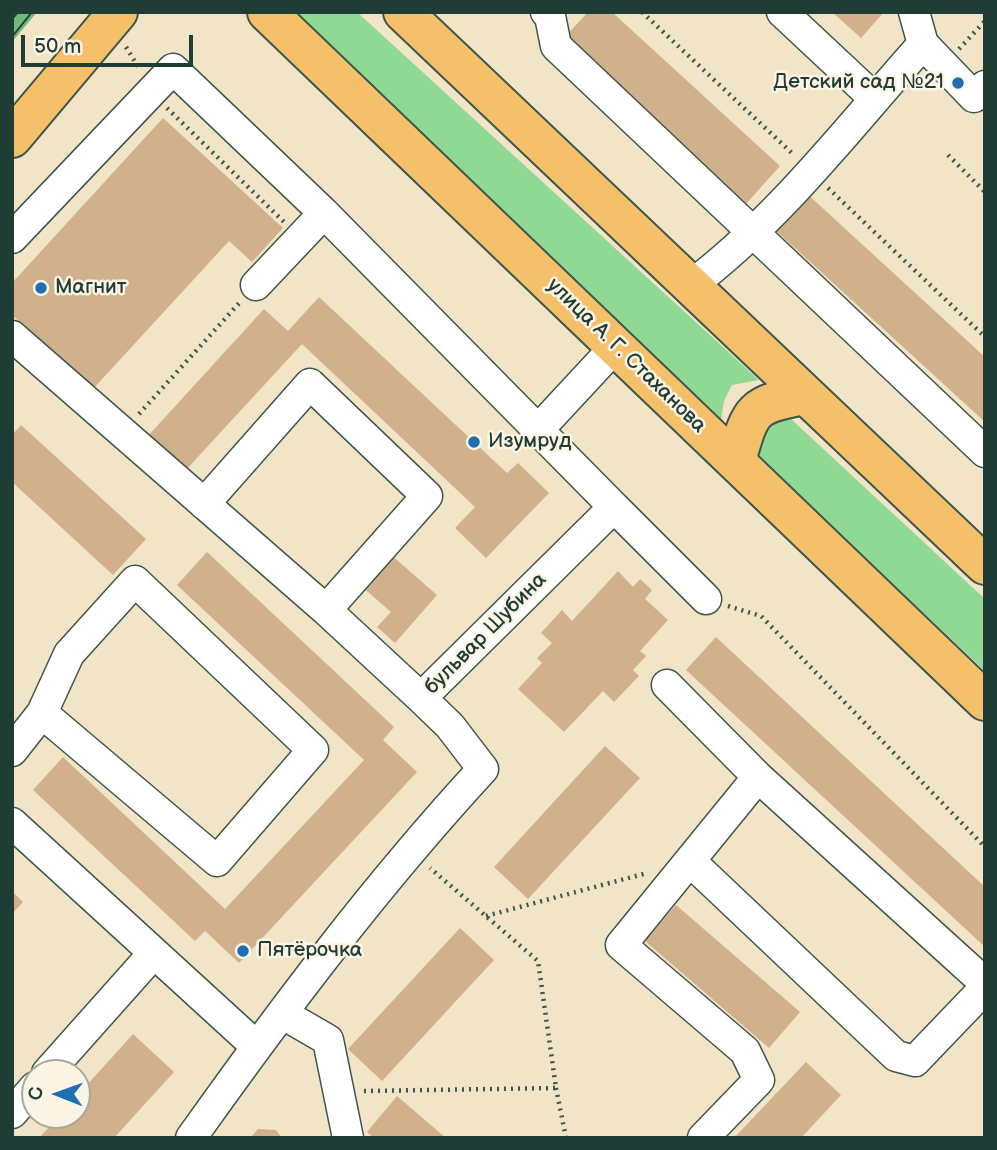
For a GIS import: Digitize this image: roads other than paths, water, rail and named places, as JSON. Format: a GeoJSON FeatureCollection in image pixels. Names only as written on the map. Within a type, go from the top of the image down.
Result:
{"type":"FeatureCollection","features":[{"type":"Feature","properties":{"kind":"main road","name":"улица А. Г. Стаханова"},"geometry":{"type":"LineString","coordinates":[[267,12],[985,701]]}},
{"type":"Feature","properties":{"kind":"main road"},"geometry":{"type":"LineString","coordinates":[[403,12],[985,565]]}},
{"type":"Feature","properties":{"kind":"main road"},"geometry":{"type":"LineString","coordinates":[[12,138],[121,28]]}},
{"type":"Feature","properties":{"kind":"main road"},"geometry":{"type":"LineString","coordinates":[[736,461],[747,424],[755,411],[769,402],[804,395]]}},
{"type":"Feature","properties":{"kind":"street"},"geometry":{"type":"LineString","coordinates":[[546,12],[550,16],[556,46],[985,452]]}},
{"type":"Feature","properties":{"kind":"street"},"geometry":{"type":"LineString","coordinates":[[782,12],[874,98]]}},
{"type":"Feature","properties":{"kind":"street"},"geometry":{"type":"LineString","coordinates":[[914,12],[923,44],[974,97],[985,86]]}},
{"type":"Feature","properties":{"kind":"street"},"geometry":{"type":"LineString","coordinates":[[690,286],[720,263],[797,186],[923,44]]}},
{"type":"Feature","properties":{"kind":"street"},"geometry":{"type":"LineString","coordinates":[[12,238],[173,69],[324,213],[706,599]]}},
{"type":"Feature","properties":{"kind":"street"},"geometry":{"type":"LineString","coordinates":[[256,285],[324,213]]}},
{"type":"Feature","properties":{"kind":"street"},"geometry":{"type":"LineString","coordinates":[[12,336],[326,610],[421,698]]}},
{"type":"Feature","properties":{"kind":"street"},"geometry":{"type":"LineString","coordinates":[[538,430],[616,346]]}},
{"type":"Feature","properties":{"kind":"street"},"geometry":{"type":"LineString","coordinates":[[204,504],[310,384],[427,496],[326,610]]}},
{"type":"Feature","properties":{"kind":"street","name":"бульвар Шубина"},"geometry":{"type":"LineString","coordinates":[[191,1138],[256,1046],[409,849],[483,769],[450,726],[421,698],[614,507]]}},
{"type":"Feature","properties":{"kind":"street"},"geometry":{"type":"LineString","coordinates":[[12,751],[42,713],[68,654],[135,581],[313,750],[217,861],[42,713]]}},
{"type":"Feature","properties":{"kind":"street"},"geometry":{"type":"LineString","coordinates":[[667,685],[758,777],[985,986],[915,1061],[896,1056],[690,861]]}},
{"type":"Feature","properties":{"kind":"street"},"geometry":{"type":"LineString","coordinates":[[703,1138],[758,1080],[745,1051],[621,945],[758,777]]}},
{"type":"Feature","properties":{"kind":"street"},"geometry":{"type":"LineString","coordinates":[[12,823],[256,1046]]}},
{"type":"Feature","properties":{"kind":"street"},"geometry":{"type":"LineString","coordinates":[[59,1059],[153,954]]}},
{"type":"Feature","properties":{"kind":"street"},"geometry":{"type":"LineString","coordinates":[[283,1014],[328,1040],[348,1138]]}},
{"type":"Feature","properties":{"kind":"tram line"},"geometry":{"type":"LineString","coordinates":[[12,19],[18,12]]}},
{"type":"Feature","properties":{"kind":"tram line"},"geometry":{"type":"LineString","coordinates":[[12,37],[32,12]]}},
{"type":"Feature","properties":{"kind":"place","name":"Детский сад №21"},"geometry":{"type":"Point","coordinates":[958,83]}},
{"type":"Feature","properties":{"kind":"place","name":"Магнит"},"geometry":{"type":"Point","coordinates":[41,288]}},
{"type":"Feature","properties":{"kind":"place","name":"Изумруд"},"geometry":{"type":"Point","coordinates":[474,442]}},
{"type":"Feature","properties":{"kind":"place","name":"Пятёрочка"},"geometry":{"type":"Point","coordinates":[243,951]}}]}
